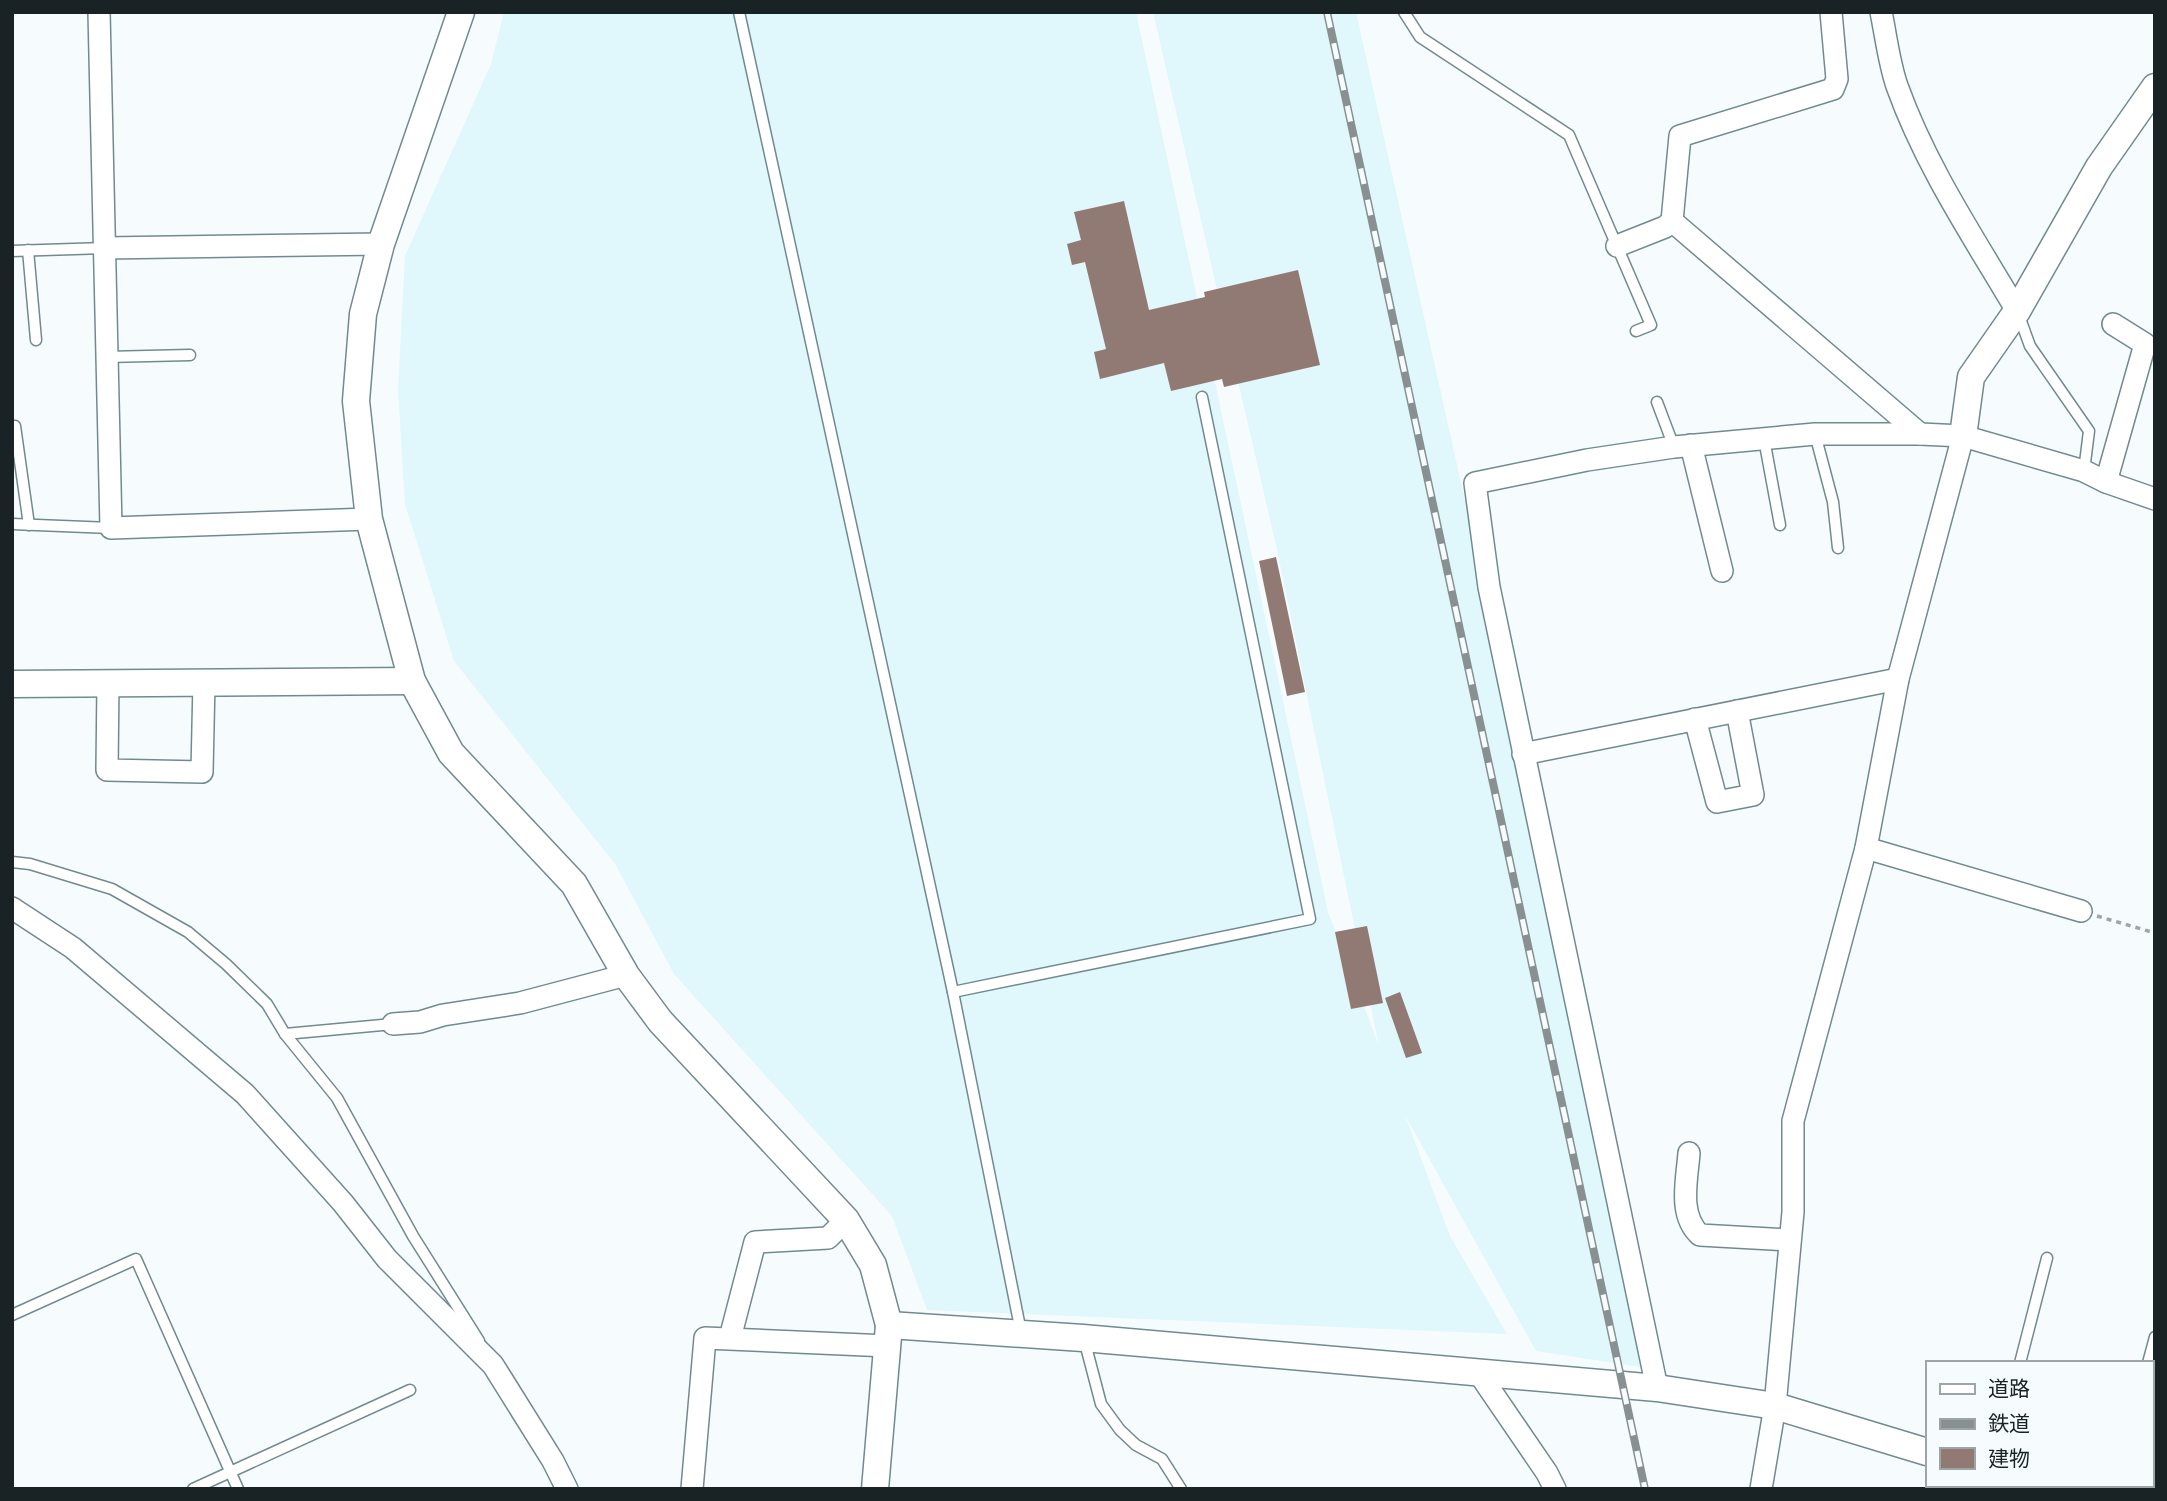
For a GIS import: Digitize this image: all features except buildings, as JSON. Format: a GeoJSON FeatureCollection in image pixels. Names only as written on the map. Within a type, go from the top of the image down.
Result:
{"type":"FeatureCollection","features":[{"type":"Feature","properties":{"kind":"street"},"geometry":{"type":"LineString","coordinates":[[99,12],[111,528],[369,519]]}},
{"type":"Feature","properties":{"kind":"street"},"geometry":{"type":"LineString","coordinates":[[461,12],[381,244],[363,314],[356,401],[369,519],[412,681],[451,753],[574,884],[626,975],[660,1021],[846,1220],[873,1265],[889,1335],[875,1489]]}},
{"type":"Feature","properties":{"kind":"street"},"geometry":{"type":"LineString","coordinates":[[1617,246],[1665,227],[1672,221],[1680,136],[1833,89],[1837,79],[1831,12]]}},
{"type":"Feature","properties":{"kind":"street"},"geometry":{"type":"LineString","coordinates":[[1881,12],[1896,83],[1932,168],[2017,311]]}},
{"type":"Feature","properties":{"kind":"street"},"geometry":{"type":"LineString","coordinates":[[1761,1489],[1775,1406],[1790,1240],[1794,1190],[1791,1136],[1793,1121],[1866,848],[1899,679],[1963,436],[1971,377],[2017,311],[2099,167],[2155,87]]}},
{"type":"Feature","properties":{"kind":"street"},"geometry":{"type":"LineString","coordinates":[[1672,221],[1920,434]]}},
{"type":"Feature","properties":{"kind":"street"},"geometry":{"type":"LineString","coordinates":[[106,248],[381,244]]}},
{"type":"Feature","properties":{"kind":"street"},"geometry":{"type":"LineString","coordinates":[[2106,482],[2145,344],[2113,324]]}},
{"type":"Feature","properties":{"kind":"street"},"geometry":{"type":"LineString","coordinates":[[1657,1388],[1489,587],[1475,483],[1587,460],[1682,446],[1815,434],[1920,434],[1963,436],[2084,471],[2106,482],[2155,499]]}},
{"type":"Feature","properties":{"kind":"street"},"geometry":{"type":"LineString","coordinates":[[1682,446],[1722,571]]}},
{"type":"Feature","properties":{"kind":"street"},"geometry":{"type":"LineString","coordinates":[[1523,754],[1899,679]]}},
{"type":"Feature","properties":{"kind":"street"},"geometry":{"type":"LineString","coordinates":[[12,684],[412,681]]}},
{"type":"Feature","properties":{"kind":"street"},"geometry":{"type":"LineString","coordinates":[[108,683],[107,771],[202,772],[204,682]]}},
{"type":"Feature","properties":{"kind":"street"},"geometry":{"type":"LineString","coordinates":[[1695,719],[1717,802],[1753,795],[1737,711]]}},
{"type":"Feature","properties":{"kind":"street"},"geometry":{"type":"LineString","coordinates":[[1866,848],[2081,911]]}},
{"type":"Feature","properties":{"kind":"street"},"geometry":{"type":"LineString","coordinates":[[12,908],[73,948],[245,1094],[343,1203],[387,1259],[494,1365],[553,1461],[566,1489]]}},
{"type":"Feature","properties":{"kind":"street"},"geometry":{"type":"LineString","coordinates":[[393,1024],[421,1023],[443,1015],[520,1003],[626,975]]}},
{"type":"Feature","properties":{"kind":"street"},"geometry":{"type":"LineString","coordinates":[[1689,1153],[1686,1213],[1691,1227],[1700,1236],[1790,1240]]}},
{"type":"Feature","properties":{"kind":"street"},"geometry":{"type":"LineString","coordinates":[[730,1338],[755,1242],[828,1238],[846,1220]]}},
{"type":"Feature","properties":{"kind":"street"},"geometry":{"type":"LineString","coordinates":[[692,1489],[705,1338],[889,1335],[1083,1338],[1657,1388],[1775,1406],[1926,1452]]}},
{"type":"Feature","properties":{"kind":"street"},"geometry":{"type":"LineString","coordinates":[[1478,1372],[1547,1473],[1555,1489]]}},
{"type":"Feature","properties":{"kind":"lane"},"geometry":{"type":"LineString","coordinates":[[739,12],[953,992],[1021,1335]]}},
{"type":"Feature","properties":{"kind":"lane"},"geometry":{"type":"LineString","coordinates":[[1404,12],[1420,37],[1569,135],[1651,326],[1636,331]]}},
{"type":"Feature","properties":{"kind":"lane"},"geometry":{"type":"LineString","coordinates":[[12,251],[106,248]]}},
{"type":"Feature","properties":{"kind":"lane"},"geometry":{"type":"LineString","coordinates":[[28,250],[36,340]]}},
{"type":"Feature","properties":{"kind":"lane"},"geometry":{"type":"LineString","coordinates":[[2017,311],[2030,346],[2088,431],[2084,471]]}},
{"type":"Feature","properties":{"kind":"lane"},"geometry":{"type":"LineString","coordinates":[[106,357],[190,355]]}},
{"type":"Feature","properties":{"kind":"lane"},"geometry":{"type":"LineString","coordinates":[[953,992],[1310,919],[1202,397]]}},
{"type":"Feature","properties":{"kind":"lane"},"geometry":{"type":"LineString","coordinates":[[1657,402],[1682,446]]}},
{"type":"Feature","properties":{"kind":"lane"},"geometry":{"type":"LineString","coordinates":[[15,426],[29,525]]}},
{"type":"Feature","properties":{"kind":"lane"},"geometry":{"type":"LineString","coordinates":[[1815,434],[1833,502],[1838,548]]}},
{"type":"Feature","properties":{"kind":"lane"},"geometry":{"type":"LineString","coordinates":[[1764,439],[1780,525]]}},
{"type":"Feature","properties":{"kind":"lane"},"geometry":{"type":"LineString","coordinates":[[12,524],[111,528]]}},
{"type":"Feature","properties":{"kind":"lane"},"geometry":{"type":"LineString","coordinates":[[12,862],[30,864],[112,889],[188,932],[267,1004],[285,1034],[337,1098],[413,1236],[494,1365]]}},
{"type":"Feature","properties":{"kind":"lane"},"geometry":{"type":"LineString","coordinates":[[285,1034],[393,1024]]}},
{"type":"Feature","properties":{"kind":"lane"},"geometry":{"type":"LineString","coordinates":[[2020,1361],[2046,1258]]}},
{"type":"Feature","properties":{"kind":"lane"},"geometry":{"type":"LineString","coordinates":[[12,1315],[136,1259],[238,1489]]}},
{"type":"Feature","properties":{"kind":"lane"},"geometry":{"type":"LineString","coordinates":[[2149,1361],[2155,1337]]}},
{"type":"Feature","properties":{"kind":"lane"},"geometry":{"type":"LineString","coordinates":[[1083,1338],[1101,1404],[1120,1430],[1136,1444],[1162,1459],[1181,1489]]}},
{"type":"Feature","properties":{"kind":"lane"},"geometry":{"type":"LineString","coordinates":[[193,1489],[410,1390]]}},
{"type":"Feature","properties":{"kind":"path"},"geometry":{"type":"LineString","coordinates":[[2081,911],[2155,933]]}},
{"type":"Feature","properties":{"kind":"shaded area"},"geometry":{"type":"Polygon","coordinates":[[[504,12],[1136,12],[1328,912],[1379,1046],[1277,550],[1153,12],[1356,12],[1659,1370],[1536,1351],[1405,1115],[1450,1236],[1507,1334],[927,1310],[892,1216],[674,974],[615,864],[454,661],[405,504],[398,389],[405,256],[491,64],[504,12]]]}},
{"type":"Feature","properties":{"kind":"railway"},"geometry":{"type":"LineString","coordinates":[[1327,12],[1645,1489]]}}]}
